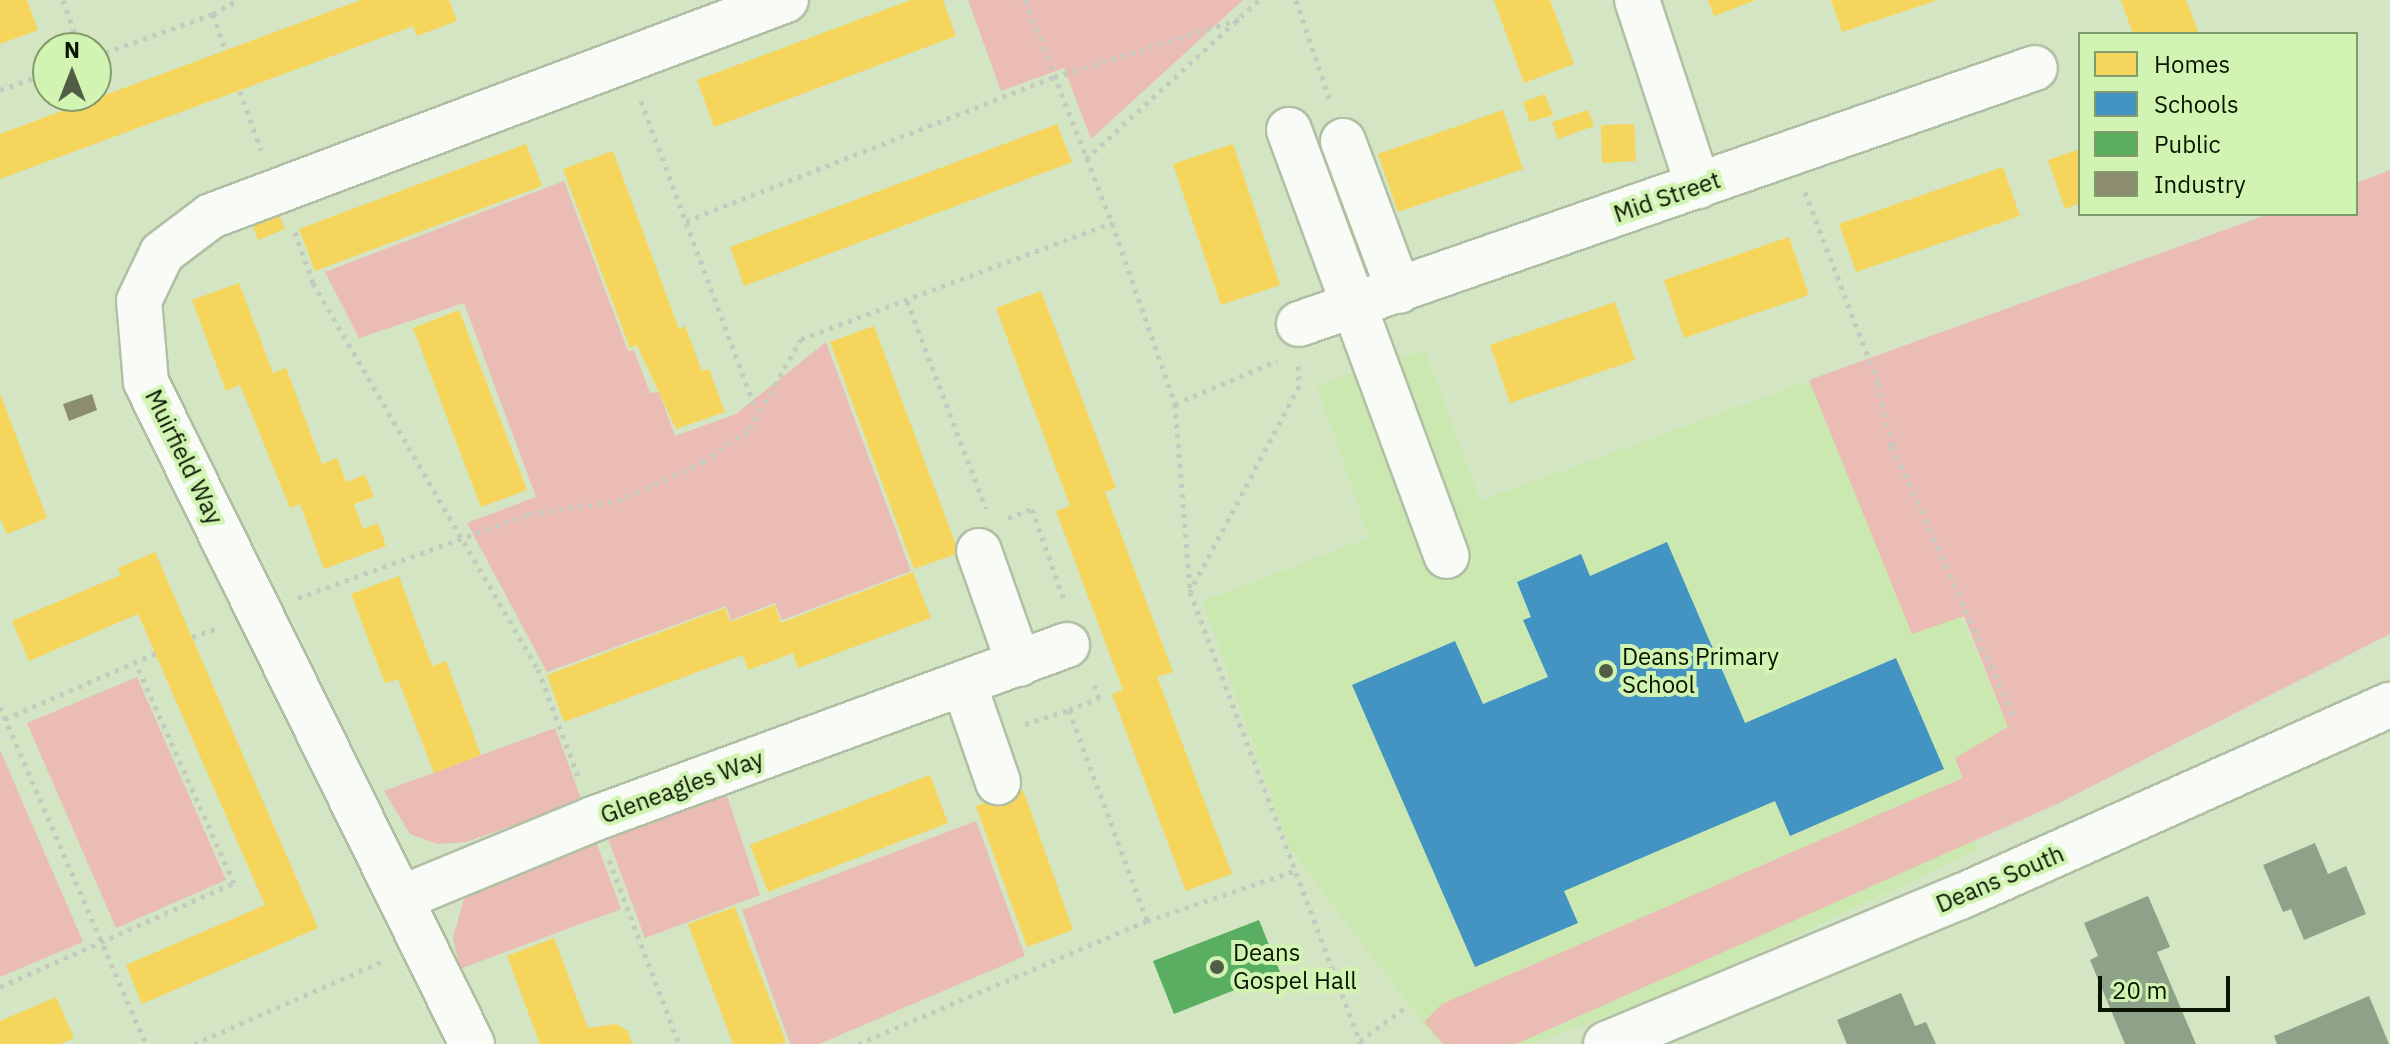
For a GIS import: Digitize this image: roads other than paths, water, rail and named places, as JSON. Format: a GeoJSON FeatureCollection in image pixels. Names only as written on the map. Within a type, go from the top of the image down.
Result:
{"type":"FeatureCollection","features":[{"type":"Feature","properties":{"kind":"street","name":"Muirfield Way"},"geometry":{"type":"LineString","coordinates":[[472,1044],[404,897],[146,382],[139,301],[162,253],[211,216],[786,0]]}},
{"type":"Feature","properties":{"kind":"street"},"geometry":{"type":"LineString","coordinates":[[1637,0],[1698,186]]}},
{"type":"Feature","properties":{"kind":"street","name":"Mid Street"},"geometry":{"type":"LineString","coordinates":[[1298,338],[1353,307],[2035,68]]}},
{"type":"Feature","properties":{"kind":"street"},"geometry":{"type":"LineString","coordinates":[[1289,130],[1447,556]]}},
{"type":"Feature","properties":{"kind":"street"},"geometry":{"type":"LineString","coordinates":[[1343,141],[1399,291]]}},
{"type":"Feature","properties":{"kind":"street"},"geometry":{"type":"LineString","coordinates":[[979,551],[1019,664]]}},
{"type":"Feature","properties":{"kind":"street","name":"Gleneagles Way"},"geometry":{"type":"LineString","coordinates":[[404,897],[593,819],[1067,645]]}},
{"type":"Feature","properties":{"kind":"street"},"geometry":{"type":"LineString","coordinates":[[964,684],[998,782]]}},
{"type":"Feature","properties":{"kind":"street","name":"Deans South"},"geometry":{"type":"LineString","coordinates":[[1606,1044],[2045,860],[2388,711]]}},
{"type":"Feature","properties":{"kind":"place","name":"Deans Primary School"},"geometry":{"type":"Point","coordinates":[1606,671]}},
{"type":"Feature","properties":{"kind":"place","name":"Deans Gospel Hall"},"geometry":{"type":"Point","coordinates":[1217,967]}}]}
